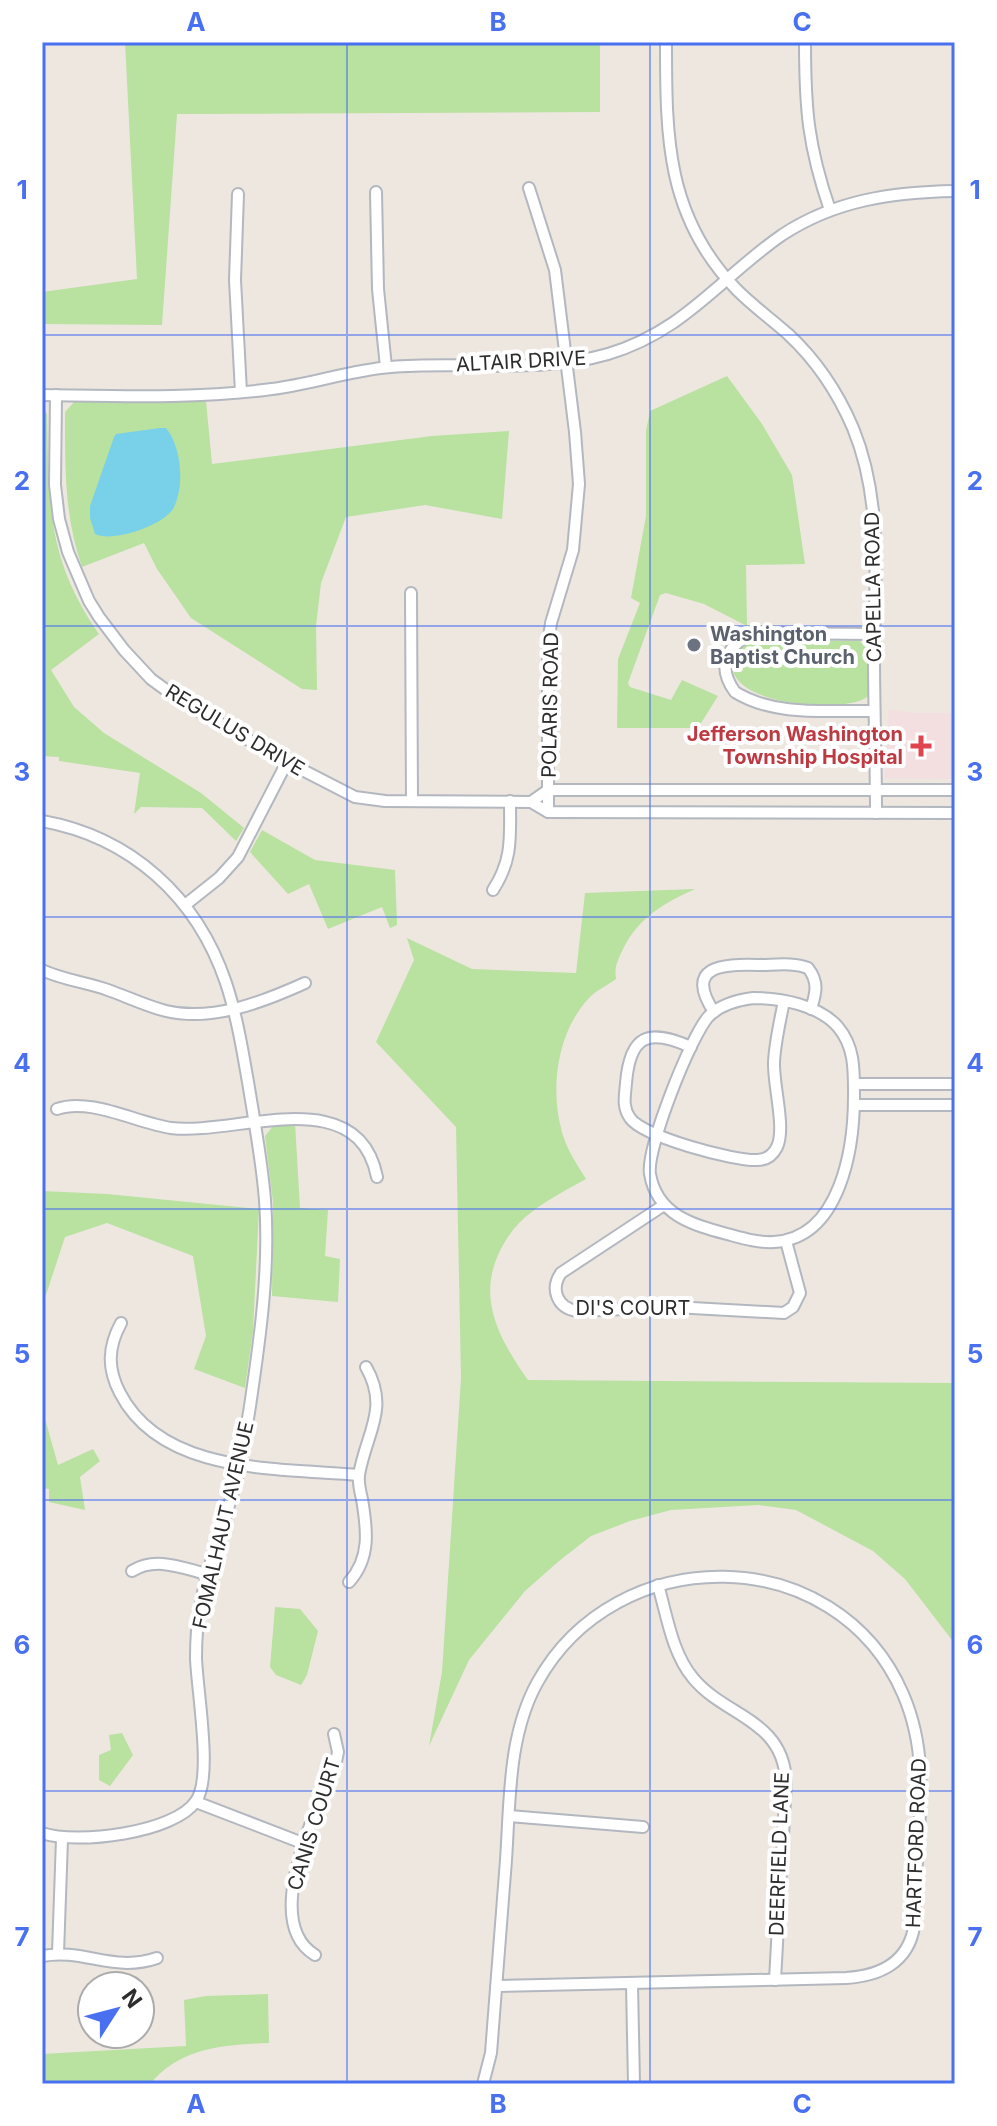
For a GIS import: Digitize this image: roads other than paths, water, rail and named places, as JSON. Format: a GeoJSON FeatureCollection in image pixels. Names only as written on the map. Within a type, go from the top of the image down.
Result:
{"type":"FeatureCollection","features":[{"type":"Feature","properties":{"kind":"street","name":"CAPELLA ROAD"},"geometry":{"type":"LineString","coordinates":[[666,42],[666,131],[673,173],[692,226],[728,280],[814,362],[854,431],[867,472],[874,515],[876,813]]}},
{"type":"Feature","properties":{"kind":"street"},"geometry":{"type":"LineString","coordinates":[[805,42],[807,128],[830,210]]}},
{"type":"Feature","properties":{"kind":"street","name":"POLARIS ROAD"},"geometry":{"type":"LineString","coordinates":[[529,188],[555,270],[577,444],[579,497],[573,550],[551,623],[548,645],[548,812]]}},
{"type":"Feature","properties":{"kind":"street","name":"ALTAIR DRIVE"},"geometry":{"type":"LineString","coordinates":[[42,395],[241,392],[288,387],[386,367],[567,361],[609,353],[654,336],[686,315],[779,237],[830,210],[887,194],[955,191]]}},
{"type":"Feature","properties":{"kind":"street"},"geometry":{"type":"LineString","coordinates":[[376,192],[378,289],[386,367]]}},
{"type":"Feature","properties":{"kind":"street"},"geometry":{"type":"LineString","coordinates":[[238,194],[235,280],[241,392]]}},
{"type":"Feature","properties":{"kind":"street","name":"REGULUS DRIVE"},"geometry":{"type":"LineString","coordinates":[[56,395],[55,485],[59,519],[71,560],[99,617],[137,665],[167,692],[287,762],[355,797],[374,801],[531,802],[548,812]]}},
{"type":"Feature","properties":{"kind":"street"},"geometry":{"type":"LineString","coordinates":[[411,593],[412,801]]}},
{"type":"Feature","properties":{"kind":"street"},"geometry":{"type":"LineString","coordinates":[[874,711],[799,710],[769,706],[735,692],[725,671],[730,651],[748,635],[875,634]]}},
{"type":"Feature","properties":{"kind":"street"},"geometry":{"type":"LineString","coordinates":[[185,905],[226,872],[238,857],[287,762]]}},
{"type":"Feature","properties":{"kind":"street"},"geometry":{"type":"LineString","coordinates":[[531,802],[548,790],[955,790]]}},
{"type":"Feature","properties":{"kind":"street"},"geometry":{"type":"LineString","coordinates":[[493,890],[504,873],[510,853],[510,801]]}},
{"type":"Feature","properties":{"kind":"street"},"geometry":{"type":"LineString","coordinates":[[548,812],[955,813]]}},
{"type":"Feature","properties":{"kind":"street","name":"FOMALHAUT AVENUE"},"geometry":{"type":"LineString","coordinates":[[42,821],[86,832],[132,855],[158,876],[185,905],[212,950],[226,982],[255,1122],[265,1201],[265,1259],[255,1366],[239,1463],[200,1605],[196,1643],[204,1773],[196,1802]]}},
{"type":"Feature","properties":{"kind":"street"},"geometry":{"type":"LineString","coordinates":[[714,1012],[704,995],[704,979],[711,970],[727,964],[808,968],[817,988],[811,1009]]}},
{"type":"Feature","properties":{"kind":"street"},"geometry":{"type":"LineString","coordinates":[[42,970],[176,1013],[209,1014],[284,993],[305,983]]}},
{"type":"Feature","properties":{"kind":"street"},"geometry":{"type":"LineString","coordinates":[[748,999],[784,1001],[811,1009],[834,1023],[847,1041],[853,1060],[854,1105],[850,1150],[839,1188],[816,1222],[786,1241],[755,1241],[695,1226],[678,1218],[664,1205],[650,1173],[657,1135],[702,1025],[714,1012],[748,999]]}},
{"type":"Feature","properties":{"kind":"street"},"geometry":{"type":"LineString","coordinates":[[691,1047],[657,1037],[642,1041],[629,1056],[624,1105],[634,1123],[687,1145],[748,1159],[762,1159],[772,1154],[780,1136],[774,1061],[784,1001]]}},
{"type":"Feature","properties":{"kind":"street"},"geometry":{"type":"LineString","coordinates":[[854,1084],[955,1084]]}},
{"type":"Feature","properties":{"kind":"street"},"geometry":{"type":"LineString","coordinates":[[57,1109],[76,1105],[89,1107],[156,1125],[184,1129],[210,1129],[290,1117],[317,1120],[343,1129],[371,1157],[377,1177]]}},
{"type":"Feature","properties":{"kind":"street"},"geometry":{"type":"LineString","coordinates":[[854,1105],[955,1105]]}},
{"type":"Feature","properties":{"kind":"street","name":"DI'S COURT"},"geometry":{"type":"LineString","coordinates":[[664,1205],[561,1273],[555,1286],[562,1306],[577,1311],[674,1307],[784,1313],[793,1307],[800,1293],[786,1241]]}},
{"type":"Feature","properties":{"kind":"street"},"geometry":{"type":"LineString","coordinates":[[121,1323],[110,1347],[116,1384],[129,1407],[156,1435],[180,1449],[207,1458],[359,1475]]}},
{"type":"Feature","properties":{"kind":"street"},"geometry":{"type":"LineString","coordinates":[[349,1582],[358,1572],[366,1545],[359,1475],[376,1420],[376,1388],[366,1367]]}},
{"type":"Feature","properties":{"kind":"street"},"geometry":{"type":"LineString","coordinates":[[132,1571],[154,1562],[207,1574]]}},
{"type":"Feature","properties":{"kind":"street","name":"HARTFORD ROAD"},"geometry":{"type":"LineString","coordinates":[[483,2084],[491,2053],[496,1986],[509,1816],[515,1751],[530,1697],[549,1663],[573,1635],[601,1612],[631,1594],[688,1577],[737,1576],[773,1583],[806,1596],[847,1622],[875,1649],[895,1679],[916,1730],[922,1789],[914,1927],[909,1944],[893,1964],[868,1976],[496,1986]]}},
{"type":"Feature","properties":{"kind":"street","name":"DEERFIELD LANE"},"geometry":{"type":"LineString","coordinates":[[658,1585],[678,1654],[692,1677],[713,1697],[766,1733],[783,1760],[786,1781],[775,1980]]}},
{"type":"Feature","properties":{"kind":"street","name":"CANIS COURT"},"geometry":{"type":"LineString","coordinates":[[315,1955],[301,1942],[292,1916],[292,1890],[305,1844],[336,1762],[338,1752],[334,1734]]}},
{"type":"Feature","properties":{"kind":"street"},"geometry":{"type":"LineString","coordinates":[[42,1833],[62,1839],[91,1839],[126,1833],[177,1817],[196,1802],[305,1844]]}},
{"type":"Feature","properties":{"kind":"street"},"geometry":{"type":"LineString","coordinates":[[509,1816],[643,1827]]}},
{"type":"Feature","properties":{"kind":"street"},"geometry":{"type":"LineString","coordinates":[[58,1953],[62,1839]]}},
{"type":"Feature","properties":{"kind":"street"},"geometry":{"type":"LineString","coordinates":[[42,1956],[58,1953],[131,1965],[157,1958]]}},
{"type":"Feature","properties":{"kind":"street"},"geometry":{"type":"LineString","coordinates":[[632,1984],[634,2084]]}},
{"type":"Feature","properties":{"kind":"water"},"geometry":{"type":"Polygon","coordinates":[[[166,428],[171,436],[180,466],[180,488],[174,507],[161,520],[138,531],[113,536],[95,534],[90,506],[114,437],[116,434],[166,428]]]}},
{"type":"Feature","properties":{"kind":"place","name":"Washington Baptist Church"},"geometry":{"type":"Point","coordinates":[694,645]}},
{"type":"Feature","properties":{"kind":"place","name":"Jefferson Washington Township Hospital"},"geometry":{"type":"Point","coordinates":[921,746]}}]}
